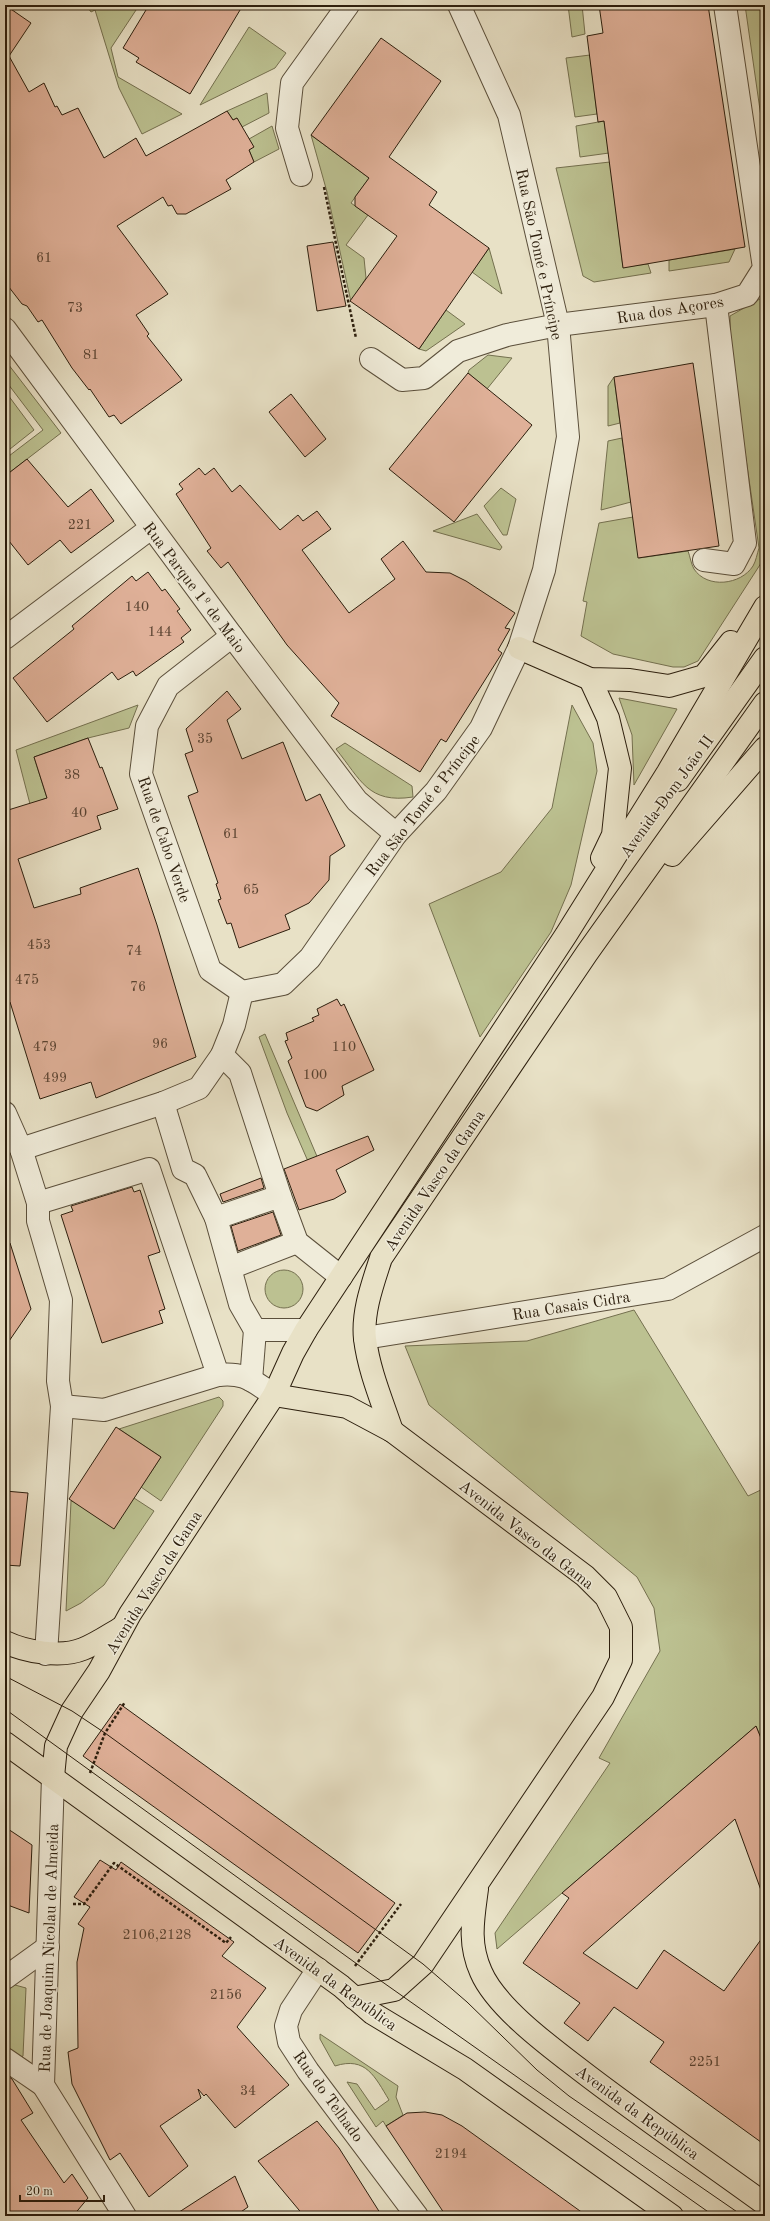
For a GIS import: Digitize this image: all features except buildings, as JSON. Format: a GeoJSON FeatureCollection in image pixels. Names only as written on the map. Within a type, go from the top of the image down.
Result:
{"type":"FeatureCollection","features":[{"type":"Feature","properties":{"kind":"main road"},"geometry":{"type":"LineString","coordinates":[[519,648],[590,679],[630,680],[669,686],[704,676],[765,598]]}},
{"type":"Feature","properties":{"kind":"main road"},"geometry":{"type":"LineString","coordinates":[[566,935],[668,772],[765,607]]}},
{"type":"Feature","properties":{"kind":"main road","name":"Avenida Dom João II"},"geometry":{"type":"LineString","coordinates":[[566,935],[765,658]]}},
{"type":"Feature","properties":{"kind":"main road"},"geometry":{"type":"LineString","coordinates":[[566,935],[613,835],[620,768],[608,718],[590,679]]}},
{"type":"Feature","properties":{"kind":"main road","name":"Avenida Dom João II"},"geometry":{"type":"LineString","coordinates":[[587,953],[765,702]]}},
{"type":"Feature","properties":{"kind":"main road"},"geometry":{"type":"LineString","coordinates":[[587,953],[765,748]]}},
{"type":"Feature","properties":{"kind":"main road","name":"Avenida Vasco da Gama"},"geometry":{"type":"LineString","coordinates":[[53,1777],[56,1746],[72,1711],[99,1672],[121,1628],[274,1395],[293,1353],[306,1330],[566,935]]}},
{"type":"Feature","properties":{"kind":"main road","name":"Avenida Vasco da Gama"},"geometry":{"type":"LineString","coordinates":[[392,1431],[374,1380],[365,1338],[368,1299],[382,1258],[587,953]]}},
{"type":"Feature","properties":{"kind":"main road","name":"Avenida Vasco da Gama"},"geometry":{"type":"LineString","coordinates":[[274,1395],[347,1407],[392,1431],[585,1576],[606,1597],[621,1627],[621,1660],[603,1697],[423,1964],[394,1990],[354,1998]]}},
{"type":"Feature","properties":{"kind":"main road"},"geometry":{"type":"LineString","coordinates":[[5,1642],[16,1648],[46,1654],[82,1650],[121,1628]]}},
{"type":"Feature","properties":{"kind":"main road","name":"Avenida da República"},"geometry":{"type":"LineString","coordinates":[[5,1743],[318,1969],[372,2013],[465,2069],[672,2216]]}},
{"type":"Feature","properties":{"kind":"main road","name":"Avenida da República"},"geometry":{"type":"LineString","coordinates":[[477,1884],[471,1934],[474,1953],[481,1973],[509,2010],[534,2034],[595,2081],[765,2204]]}},
{"type":"Feature","properties":{"kind":"street"},"geometry":{"type":"LineString","coordinates":[[301,175],[287,128],[292,83],[348,5]]}},
{"type":"Feature","properties":{"kind":"street","name":"Rua São Tomé e Príncipe"},"geometry":{"type":"LineString","coordinates":[[242,992],[283,984],[310,958],[396,834],[436,791],[481,728],[519,648],[544,570],[568,437],[558,325],[509,115],[459,5]]}},
{"type":"Feature","properties":{"kind":"street","name":"Rua dos Açores"},"geometry":{"type":"LineString","coordinates":[[371,359],[402,380],[424,378],[458,351],[507,335],[558,325],[716,305],[747,295],[764,268],[725,5]]}},
{"type":"Feature","properties":{"kind":"street"},"geometry":{"type":"LineString","coordinates":[[704,560],[734,564],[745,543],[716,305]]}},
{"type":"Feature","properties":{"kind":"street","name":"Rua Parque 1º de Maio"},"geometry":{"type":"LineString","coordinates":[[5,329],[151,528],[357,801],[396,834]]}},
{"type":"Feature","properties":{"kind":"street"},"geometry":{"type":"LineString","coordinates":[[5,638],[151,528]]}},
{"type":"Feature","properties":{"kind":"street","name":"Rua de Cabo Verde"},"geometry":{"type":"LineString","coordinates":[[232,636],[168,686],[147,726],[141,774],[210,970],[242,992]]}},
{"type":"Feature","properties":{"kind":"street"},"geometry":{"type":"LineString","coordinates":[[21,1149],[163,1104],[198,1088],[222,1055],[234,1024],[242,992]]}},
{"type":"Feature","properties":{"kind":"street"},"geometry":{"type":"LineString","coordinates":[[222,1055],[240,1074],[280,1196],[297,1242],[341,1277]]}},
{"type":"Feature","properties":{"kind":"street"},"geometry":{"type":"LineString","coordinates":[[163,1104],[183,1169],[195,1175],[216,1218],[240,1304],[255,1330],[251,1380]]}},
{"type":"Feature","properties":{"kind":"street"},"geometry":{"type":"LineString","coordinates":[[5,1113],[21,1149],[38,1203],[38,1221],[61,1300],[58,1381],[62,1406],[46,1654]]}},
{"type":"Feature","properties":{"kind":"street"},"geometry":{"type":"LineString","coordinates":[[38,1203],[149,1169],[218,1375]]}},
{"type":"Feature","properties":{"kind":"street"},"geometry":{"type":"LineString","coordinates":[[216,1218],[280,1196]]}},
{"type":"Feature","properties":{"kind":"street","name":"Rua Casais Cidra"},"geometry":{"type":"LineString","coordinates":[[365,1338],[668,1289],[765,1236]]}},
{"type":"Feature","properties":{"kind":"street"},"geometry":{"type":"LineString","coordinates":[[230,1268],[297,1242]]}},
{"type":"Feature","properties":{"kind":"street"},"geometry":{"type":"LineString","coordinates":[[255,1330],[306,1330]]}},
{"type":"Feature","properties":{"kind":"street"},"geometry":{"type":"LineString","coordinates":[[62,1406],[104,1410],[218,1375],[235,1373],[251,1380],[274,1395]]}},
{"type":"Feature","properties":{"kind":"street","name":"Rua de Joaquim Nicolau de Almeida"},"geometry":{"type":"LineString","coordinates":[[53,1777],[43,2085],[125,2216]]}},
{"type":"Feature","properties":{"kind":"street"},"geometry":{"type":"LineString","coordinates":[[5,1978],[48,1947]]}},
{"type":"Feature","properties":{"kind":"street","name":"Rua do Telhado"},"geometry":{"type":"LineString","coordinates":[[318,1969],[291,2010],[286,2026],[289,2042],[308,2071],[417,2216]]}},
{"type":"Feature","properties":{"kind":"street"},"geometry":{"type":"LineString","coordinates":[[5,2059],[43,2085]]}},
{"type":"Feature","properties":{"kind":"path"},"geometry":{"type":"LineString","coordinates":[[301,175],[324,187],[357,345],[371,359]]}},
{"type":"Feature","properties":{"kind":"path"},"geometry":{"type":"LineString","coordinates":[[89,1777],[105,1733],[125,1702]]}},
{"type":"Feature","properties":{"kind":"path"},"geometry":{"type":"LineString","coordinates":[[84,1904],[114,1863],[226,1942],[229,1939]]}},
{"type":"Feature","properties":{"kind":"path"},"geometry":{"type":"LineString","coordinates":[[351,1971],[401,1904]]}},
{"type":"Feature","properties":{"kind":"green space"},"geometry":{"type":"Polygon","coordinates":[[[86,5],[135,5],[138,7],[111,48],[118,77],[182,114],[142,134],[119,88],[95,10],[91,12],[86,5]]]}},
{"type":"Feature","properties":{"kind":"green space"},"geometry":{"type":"Polygon","coordinates":[[[568,5],[582,5],[585,34],[572,37],[568,5]]]}},
{"type":"Feature","properties":{"kind":"green space"},"geometry":{"type":"Polygon","coordinates":[[[745,5],[765,5],[765,145],[745,5]]]}},
{"type":"Feature","properties":{"kind":"green space"},"geometry":{"type":"Polygon","coordinates":[[[249,27],[286,53],[275,68],[200,105],[249,27]]]}},
{"type":"Feature","properties":{"kind":"green space"},"geometry":{"type":"Polygon","coordinates":[[[590,55],[597,114],[575,117],[566,58],[590,55]]]}},
{"type":"Feature","properties":{"kind":"green space"},"geometry":{"type":"Polygon","coordinates":[[[267,93],[269,113],[242,127],[237,118],[233,120],[227,111],[267,93]]]}},
{"type":"Feature","properties":{"kind":"green space"},"geometry":{"type":"Polygon","coordinates":[[[604,121],[609,153],[580,157],[576,126],[604,121]]]}},
{"type":"Feature","properties":{"kind":"green space"},"geometry":{"type":"Polygon","coordinates":[[[272,126],[279,149],[254,162],[249,150],[253,147],[249,139],[272,126]]]}},
{"type":"Feature","properties":{"kind":"green space"},"geometry":{"type":"Polygon","coordinates":[[[311,135],[369,178],[351,203],[368,215],[346,245],[364,258],[366,278],[351,302],[327,192],[311,135]]]}},
{"type":"Feature","properties":{"kind":"green space"},"geometry":{"type":"Polygon","coordinates":[[[610,162],[623,267],[648,264],[651,273],[594,282],[583,276],[556,168],[610,162]]]}},
{"type":"Feature","properties":{"kind":"green space"},"geometry":{"type":"Polygon","coordinates":[[[489,248],[502,294],[472,272],[489,248]]]}},
{"type":"Feature","properties":{"kind":"green space"},"geometry":{"type":"Polygon","coordinates":[[[735,249],[729,262],[669,271],[669,260],[735,249]]]}},
{"type":"Feature","properties":{"kind":"green space"},"geometry":{"type":"Polygon","coordinates":[[[765,296],[765,557],[698,661],[684,667],[673,667],[613,654],[581,636],[587,602],[583,601],[599,523],[633,517],[639,558],[688,551],[694,569],[707,580],[715,582],[732,581],[748,572],[754,564],[759,548],[731,356],[730,316],[765,296]]]}},
{"type":"Feature","properties":{"kind":"green space"},"geometry":{"type":"Polygon","coordinates":[[[446,310],[465,324],[426,351],[419,349],[446,310]]]}},
{"type":"Feature","properties":{"kind":"green space"},"geometry":{"type":"Polygon","coordinates":[[[488,355],[512,358],[487,389],[468,373],[469,370],[488,355]]]}},
{"type":"Feature","properties":{"kind":"green space"},"geometry":{"type":"Polygon","coordinates":[[[5,360],[61,433],[5,476],[5,459],[43,430],[5,380],[5,360]]]}},
{"type":"Feature","properties":{"kind":"green space"},"geometry":{"type":"Polygon","coordinates":[[[614,377],[620,423],[608,426],[608,386],[614,377]]]}},
{"type":"Feature","properties":{"kind":"green space"},"geometry":{"type":"Polygon","coordinates":[[[5,391],[34,430],[5,453],[5,391]]]}},
{"type":"Feature","properties":{"kind":"green space"},"geometry":{"type":"Polygon","coordinates":[[[622,438],[631,502],[601,510],[608,441],[622,438]]]}},
{"type":"Feature","properties":{"kind":"green space"},"geometry":{"type":"Polygon","coordinates":[[[501,488],[516,499],[507,535],[503,535],[484,506],[501,488]]]}},
{"type":"Feature","properties":{"kind":"green space"},"geometry":{"type":"Polygon","coordinates":[[[477,514],[502,547],[500,550],[433,531],[477,514]]]}},
{"type":"Feature","properties":{"kind":"green space"},"geometry":{"type":"Polygon","coordinates":[[[619,698],[677,709],[634,785],[632,735],[619,698]]]}},
{"type":"Feature","properties":{"kind":"green space"},"geometry":{"type":"Polygon","coordinates":[[[138,705],[129,728],[88,738],[34,757],[47,798],[30,804],[16,750],[138,705]]]}},
{"type":"Feature","properties":{"kind":"green space"},"geometry":{"type":"Polygon","coordinates":[[[572,705],[593,743],[597,771],[571,885],[551,932],[480,1037],[429,904],[501,872],[552,808],[572,705]]]}},
{"type":"Feature","properties":{"kind":"green space"},"geometry":{"type":"Polygon","coordinates":[[[345,743],[412,786],[413,797],[386,797],[375,793],[367,787],[359,780],[336,749],[345,743]]]}},
{"type":"Feature","properties":{"kind":"green space"},"geometry":{"type":"Polygon","coordinates":[[[265,1034],[330,1187],[320,1189],[287,1113],[259,1037],[265,1034]]]}},
{"type":"Feature","properties":{"kind":"green space"},"geometry":{"type":"Polygon","coordinates":[[[284,1270],[297,1276],[303,1289],[297,1302],[284,1308],[271,1302],[265,1289],[271,1276],[284,1270]]]}},
{"type":"Feature","properties":{"kind":"green space"},"geometry":{"type":"Polygon","coordinates":[[[634,1310],[748,1496],[765,1488],[765,1748],[756,1726],[497,1949],[495,1933],[610,1763],[599,1758],[660,1651],[654,1608],[637,1577],[429,1405],[405,1346],[527,1341],[634,1310]]]}},
{"type":"Feature","properties":{"kind":"green space"},"geometry":{"type":"Polygon","coordinates":[[[219,1397],[223,1401],[223,1406],[161,1501],[141,1487],[161,1457],[119,1429],[219,1397]]]}},
{"type":"Feature","properties":{"kind":"green space"},"geometry":{"type":"Polygon","coordinates":[[[134,1498],[154,1511],[104,1585],[81,1603],[66,1611],[71,1501],[134,1498]]]}},
{"type":"Feature","properties":{"kind":"green space"},"geometry":{"type":"Polygon","coordinates":[[[15,1985],[26,1988],[23,2056],[16,2061],[5,2052],[5,1990],[15,1985]]]}},
{"type":"Feature","properties":{"kind":"green space"},"geometry":{"type":"Polygon","coordinates":[[[320,2034],[398,2086],[396,2097],[403,2115],[386,2126],[383,2121],[376,2127],[347,2082],[357,2084],[375,2110],[389,2100],[374,2076],[362,2066],[346,2064],[335,2066],[320,2039],[320,2034]]]}},
{"type":"Feature","properties":{"kind":"tram line"},"geometry":{"type":"LineString","coordinates":[[5,1676],[72,1711],[105,1733],[423,1964],[467,2002],[537,2070],[569,2096],[743,2216]]}},
{"type":"Feature","properties":{"kind":"tram line"},"geometry":{"type":"LineString","coordinates":[[5,1709],[357,1964],[714,2216]]}}]}
